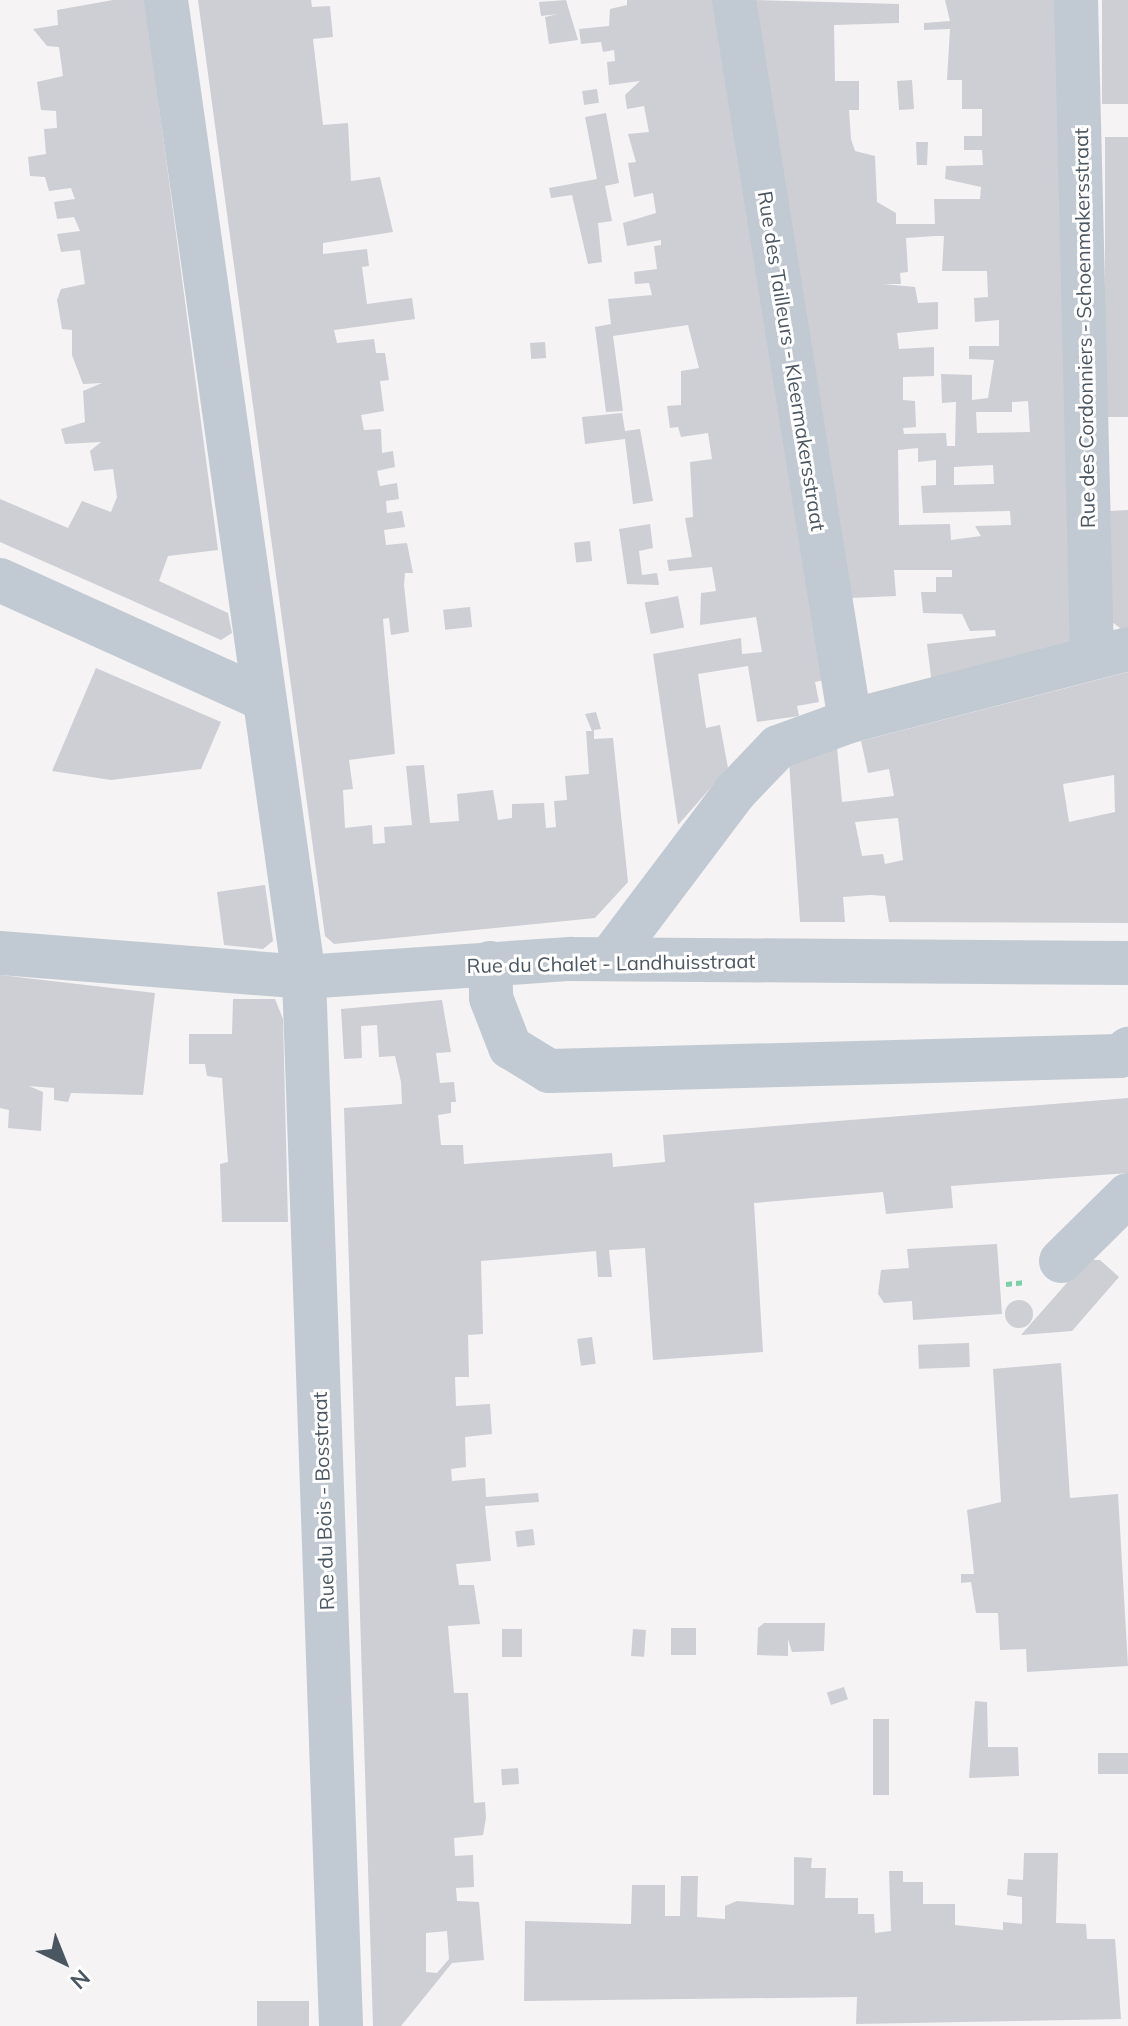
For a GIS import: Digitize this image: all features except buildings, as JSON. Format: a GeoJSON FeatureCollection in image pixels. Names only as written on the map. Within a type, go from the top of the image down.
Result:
{"type":"FeatureCollection","features":[{"type":"Feature","properties":{"kind":"street","name":"Rue du Bois - Bosstraat"},"geometry":{"type":"LineString","coordinates":[[166,0],[304,977],[341,2026]]}},
{"type":"Feature","properties":{"kind":"street","name":"Rue des Tailleurs - Kleermakersstraat"},"geometry":{"type":"LineString","coordinates":[[734,0],[850,721]]}},
{"type":"Feature","properties":{"kind":"street","name":"Rue des Cordonniers - Schoenmakersstraat"},"geometry":{"type":"LineString","coordinates":[[1076,0],[1110,653]]}},
{"type":"Feature","properties":{"kind":"street"},"geometry":{"type":"LineString","coordinates":[[0,580],[264,699]]}},
{"type":"Feature","properties":{"kind":"street"},"geometry":{"type":"LineString","coordinates":[[610,958],[735,792],[778,747],[850,721],[1110,653]]}},
{"type":"Feature","properties":{"kind":"street","name":"Rue du Chalet - Landhuisstraat"},"geometry":{"type":"LineString","coordinates":[[0,953],[304,977],[490,963],[610,958],[1128,963]]}},
{"type":"Feature","properties":{"kind":"street"},"geometry":{"type":"LineString","coordinates":[[490,963],[491,998],[510,1047],[549,1071],[1120,1056],[1128,1049]]}},
{"type":"Feature","properties":{"kind":"street"},"geometry":{"type":"LineString","coordinates":[[1046,1271],[1128,1195]]}},
{"type":"Feature","properties":{"kind":"path"},"geometry":{"type":"LineString","coordinates":[[1006,1284],[1046,1271]]}}]}
